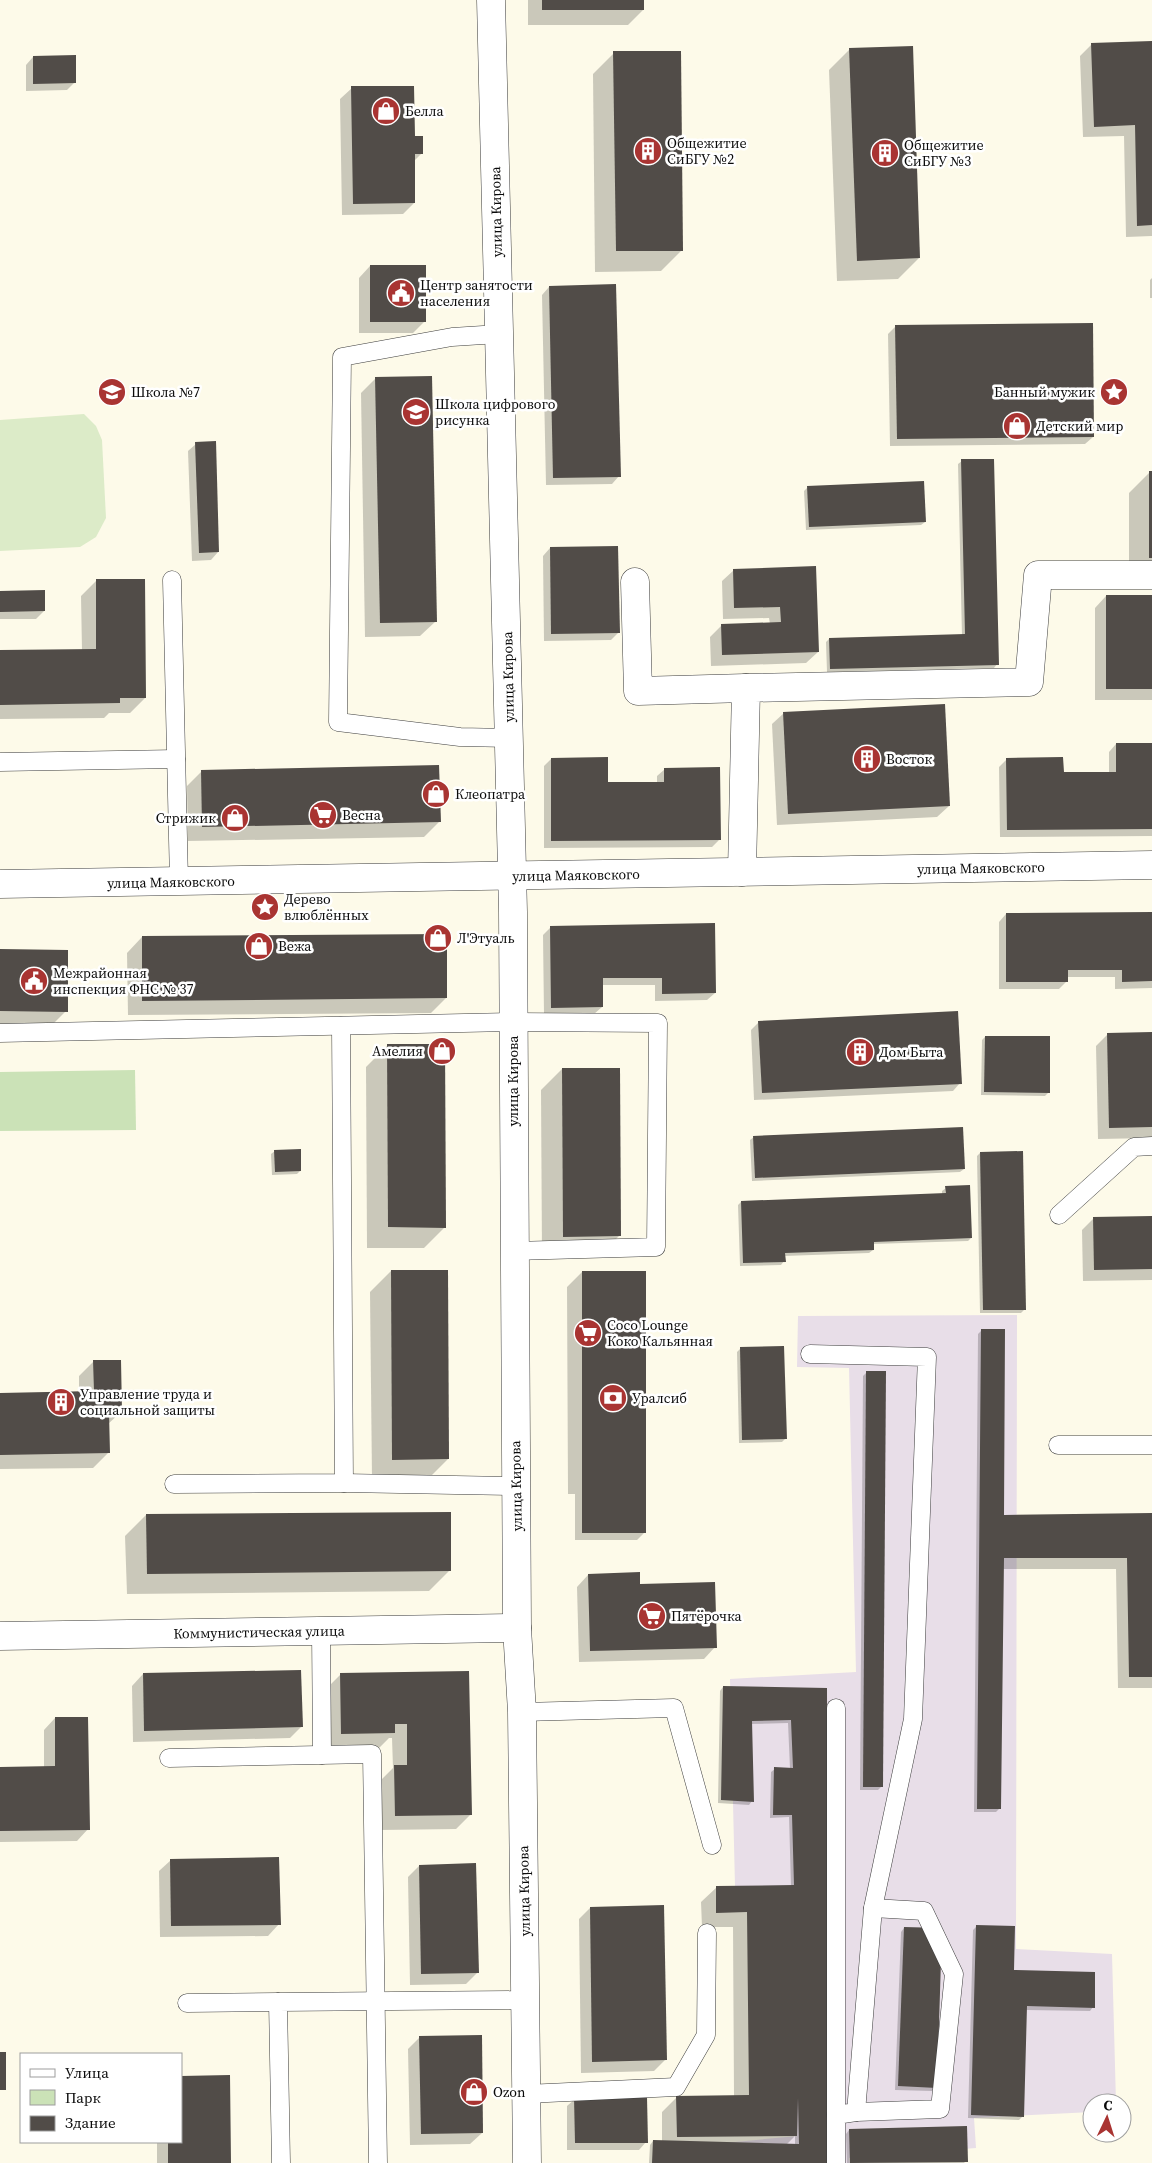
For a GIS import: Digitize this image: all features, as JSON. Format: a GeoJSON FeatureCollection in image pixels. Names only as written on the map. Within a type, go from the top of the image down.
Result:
{"type":"FeatureCollection","features":[{"type":"Feature","properties":{"kind":"street","name":"улица Кирова"},"geometry":{"type":"LineString","coordinates":[[491,0],[512,876],[516,1486],[518,1628],[522,1712],[527,2163]]}},
{"type":"Feature","properties":{"kind":"street"},"geometry":{"type":"LineString","coordinates":[[635,582],[638,691],[1029,682],[1038,575],[1152,575]]}},
{"type":"Feature","properties":{"kind":"street"},"geometry":{"type":"LineString","coordinates":[[742,872],[746,688]]}},
{"type":"Feature","properties":{"kind":"street","name":"улица Маяковского"},"geometry":{"type":"LineString","coordinates":[[0,884],[1152,865]]}},
{"type":"Feature","properties":{"kind":"street","name":"Коммунистическая улица"},"geometry":{"type":"LineString","coordinates":[[0,1636],[518,1628]]}},
{"type":"Feature","properties":{"kind":"lane"},"geometry":{"type":"LineString","coordinates":[[499,334],[452,337],[342,357],[338,722],[460,737],[509,738]]}},
{"type":"Feature","properties":{"kind":"lane"},"geometry":{"type":"LineString","coordinates":[[172,580],[179,882]]}},
{"type":"Feature","properties":{"kind":"lane"},"geometry":{"type":"LineString","coordinates":[[0,762],[176,759]]}},
{"type":"Feature","properties":{"kind":"lane"},"geometry":{"type":"LineString","coordinates":[[0,1033],[513,1022],[658,1023],[656,1247],[514,1251]]}},
{"type":"Feature","properties":{"kind":"lane"},"geometry":{"type":"LineString","coordinates":[[341,1026],[344,1484]]}},
{"type":"Feature","properties":{"kind":"lane"},"geometry":{"type":"LineString","coordinates":[[1059,1214],[1134,1146],[1152,1146]]}},
{"type":"Feature","properties":{"kind":"lane"},"geometry":{"type":"LineString","coordinates":[[810,1354],[927,1357],[913,1719],[873,1908],[856,2112]]}},
{"type":"Feature","properties":{"kind":"lane"},"geometry":{"type":"LineString","coordinates":[[1058,1445],[1152,1445]]}},
{"type":"Feature","properties":{"kind":"lane"},"geometry":{"type":"LineString","coordinates":[[174,1484],[516,1486]]}},
{"type":"Feature","properties":{"kind":"lane"},"geometry":{"type":"LineString","coordinates":[[321,1631],[322,1755]]}},
{"type":"Feature","properties":{"kind":"lane"},"geometry":{"type":"LineString","coordinates":[[522,1712],[674,1708],[712,1846]]}},
{"type":"Feature","properties":{"kind":"lane"},"geometry":{"type":"LineString","coordinates":[[836,1708],[836,2163]]}},
{"type":"Feature","properties":{"kind":"lane"},"geometry":{"type":"LineString","coordinates":[[169,1758],[372,1754],[378,2163]]}},
{"type":"Feature","properties":{"kind":"lane"},"geometry":{"type":"LineString","coordinates":[[836,2115],[856,2112],[940,2109],[954,1974],[924,1911],[873,1908]]}},
{"type":"Feature","properties":{"kind":"lane"},"geometry":{"type":"LineString","coordinates":[[526,2094],[676,2087],[706,2035],[707,1933]]}},
{"type":"Feature","properties":{"kind":"lane"},"geometry":{"type":"LineString","coordinates":[[187,2003],[526,2000]]}},
{"type":"Feature","properties":{"kind":"lane"},"geometry":{"type":"LineString","coordinates":[[278,2002],[281,2163]]}},
{"type":"Feature","properties":{"kind":"shaded area"},"geometry":{"type":"Polygon","coordinates":[[[1017,1315],[1016,1949],[1112,1954],[1116,2093],[1082,2093],[1082,2113],[974,2118],[976,2148],[849,2158],[850,2163],[661,2163],[662,2149],[797,2136],[795,1886],[735,1886],[730,1679],[856,1672],[849,1368],[797,1367],[798,1316],[1017,1315]]]}},
{"type":"Feature","properties":{"kind":"green space"},"geometry":{"type":"Polygon","coordinates":[[[84,414],[96,426],[102,440],[106,518],[96,537],[80,547],[0,551],[0,420],[84,414]]]}},
{"type":"Feature","properties":{"kind":"green space"},"geometry":{"type":"Polygon","coordinates":[[[135,1070],[136,1130],[0,1131],[0,1072],[135,1070]]]}},
{"type":"Feature","properties":{"kind":"building"},"geometry":{"type":"Polygon","coordinates":[[[542,0],[644,0],[644,10],[542,10],[542,0]]]}},
{"type":"Feature","properties":{"kind":"building"},"geometry":{"type":"Polygon","coordinates":[[[1152,41],[1152,225],[1137,226],[1135,125],[1094,127],[1091,43],[1152,41]]]}},
{"type":"Feature","properties":{"kind":"building","name":"Общежитие СиБГУ №3"},"geometry":{"type":"Polygon","coordinates":[[[913,46],[920,258],[857,261],[849,48],[913,46]]]}},
{"type":"Feature","properties":{"kind":"building","name":"Общежитие СиБГУ №2"},"geometry":{"type":"Polygon","coordinates":[[[613,51],[681,51],[683,251],[616,251],[613,51]]]}},
{"type":"Feature","properties":{"kind":"building"},"geometry":{"type":"Polygon","coordinates":[[[76,55],[76,83],[33,84],[33,56],[76,55]]]}},
{"type":"Feature","properties":{"kind":"building"},"geometry":{"type":"Polygon","coordinates":[[[351,86],[414,86],[415,136],[423,136],[423,154],[415,154],[415,203],[353,204],[351,86]]]}},
{"type":"Feature","properties":{"kind":"building"},"geometry":{"type":"Polygon","coordinates":[[[370,265],[426,265],[426,322],[370,322],[370,265]]]}},
{"type":"Feature","properties":{"kind":"building"},"geometry":{"type":"Polygon","coordinates":[[[616,284],[621,477],[553,478],[549,286],[616,284]]]}},
{"type":"Feature","properties":{"kind":"building"},"geometry":{"type":"Polygon","coordinates":[[[1093,323],[1094,437],[897,439],[895,325],[1093,323]]]}},
{"type":"Feature","properties":{"kind":"building"},"geometry":{"type":"Polygon","coordinates":[[[432,376],[437,622],[380,623],[375,377],[432,376]]]}},
{"type":"Feature","properties":{"kind":"building"},"geometry":{"type":"Polygon","coordinates":[[[216,441],[219,552],[199,553],[195,442],[216,441]]]}},
{"type":"Feature","properties":{"kind":"building"},"geometry":{"type":"Polygon","coordinates":[[[961,459],[994,459],[999,665],[830,669],[829,638],[965,634],[961,459]]]}},
{"type":"Feature","properties":{"kind":"building"},"geometry":{"type":"Polygon","coordinates":[[[1149,471],[1152,471],[1152,558],[1149,558],[1149,471]]]}},
{"type":"Feature","properties":{"kind":"building"},"geometry":{"type":"Polygon","coordinates":[[[924,481],[926,522],[809,527],[807,486],[924,481]]]}},
{"type":"Feature","properties":{"kind":"building"},"geometry":{"type":"Polygon","coordinates":[[[618,546],[620,633],[551,634],[550,547],[618,546]]]}},
{"type":"Feature","properties":{"kind":"building"},"geometry":{"type":"Polygon","coordinates":[[[816,566],[819,652],[722,655],[721,624],[781,622],[780,607],[734,608],[733,569],[816,566]]]}},
{"type":"Feature","properties":{"kind":"building"},"geometry":{"type":"Polygon","coordinates":[[[96,579],[145,579],[146,698],[120,698],[120,703],[0,705],[0,650],[96,649],[96,579]]]}},
{"type":"Feature","properties":{"kind":"building"},"geometry":{"type":"Polygon","coordinates":[[[45,590],[45,611],[0,612],[0,591],[45,590]]]}},
{"type":"Feature","properties":{"kind":"building"},"geometry":{"type":"Polygon","coordinates":[[[1106,595],[1152,595],[1152,689],[1106,689],[1106,595]]]}},
{"type":"Feature","properties":{"kind":"building","name":"Восток"},"geometry":{"type":"Polygon","coordinates":[[[945,704],[950,806],[788,814],[783,712],[945,704]]]}},
{"type":"Feature","properties":{"kind":"building"},"geometry":{"type":"Polygon","coordinates":[[[1116,743],[1152,743],[1152,829],[1007,830],[1006,758],[1063,757],[1064,772],[1116,772],[1116,743]]]}},
{"type":"Feature","properties":{"kind":"building"},"geometry":{"type":"Polygon","coordinates":[[[608,757],[608,782],[664,782],[664,768],[720,767],[721,840],[551,841],[551,758],[608,757]]]}},
{"type":"Feature","properties":{"kind":"building"},"geometry":{"type":"Polygon","coordinates":[[[439,765],[441,822],[202,827],[201,770],[439,765]]]}},
{"type":"Feature","properties":{"kind":"building"},"geometry":{"type":"Polygon","coordinates":[[[1152,912],[1152,981],[1122,982],[1122,970],[1068,970],[1068,982],[1006,982],[1006,913],[1152,912]]]}},
{"type":"Feature","properties":{"kind":"building"},"geometry":{"type":"Polygon","coordinates":[[[715,923],[716,993],[662,994],[662,978],[603,978],[603,1007],[551,1008],[550,926],[715,923]]]}},
{"type":"Feature","properties":{"kind":"building"},"geometry":{"type":"Polygon","coordinates":[[[447,934],[447,998],[142,1001],[142,936],[447,934]]]}},
{"type":"Feature","properties":{"kind":"building","name":"Межрайонная инспекция ФНС № 37"},"geometry":{"type":"Polygon","coordinates":[[[0,949],[68,950],[68,1012],[0,1011],[0,949]]]}},
{"type":"Feature","properties":{"kind":"building","name":"Дом Быта"},"geometry":{"type":"Polygon","coordinates":[[[958,1011],[962,1084],[762,1093],[758,1021],[958,1011]]]}},
{"type":"Feature","properties":{"kind":"building"},"geometry":{"type":"Polygon","coordinates":[[[1152,1032],[1152,1127],[1109,1128],[1107,1033],[1152,1032]]]}},
{"type":"Feature","properties":{"kind":"building"},"geometry":{"type":"Polygon","coordinates":[[[985,1036],[1050,1036],[1050,1093],[984,1092],[985,1036]]]}},
{"type":"Feature","properties":{"kind":"building"},"geometry":{"type":"Polygon","coordinates":[[[387,1044],[445,1044],[446,1228],[388,1227],[387,1044]]]}},
{"type":"Feature","properties":{"kind":"building"},"geometry":{"type":"Polygon","coordinates":[[[562,1068],[620,1068],[621,1236],[563,1237],[562,1068]]]}},
{"type":"Feature","properties":{"kind":"building"},"geometry":{"type":"Polygon","coordinates":[[[963,1127],[965,1169],[755,1178],[753,1136],[963,1127]]]}},
{"type":"Feature","properties":{"kind":"building"},"geometry":{"type":"Polygon","coordinates":[[[301,1149],[301,1171],[275,1172],[274,1150],[301,1149]]]}},
{"type":"Feature","properties":{"kind":"building"},"geometry":{"type":"Polygon","coordinates":[[[1023,1151],[1026,1310],[983,1310],[980,1152],[1023,1151]]]}},
{"type":"Feature","properties":{"kind":"building"},"geometry":{"type":"Polygon","coordinates":[[[970,1185],[972,1238],[874,1242],[874,1250],[785,1253],[786,1262],[743,1263],[741,1201],[946,1193],[945,1186],[970,1185]]]}},
{"type":"Feature","properties":{"kind":"building"},"geometry":{"type":"Polygon","coordinates":[[[1152,1216],[1152,1269],[1094,1270],[1093,1217],[1152,1216]]]}},
{"type":"Feature","properties":{"kind":"building"},"geometry":{"type":"Polygon","coordinates":[[[391,1270],[448,1270],[449,1459],[392,1460],[391,1270]]]}},
{"type":"Feature","properties":{"kind":"building"},"geometry":{"type":"Polygon","coordinates":[[[582,1271],[646,1271],[646,1533],[582,1533],[582,1271]]]}},
{"type":"Feature","properties":{"kind":"building"},"geometry":{"type":"Polygon","coordinates":[[[981,1329],[1005,1329],[1004,1515],[1152,1513],[1152,1677],[1129,1677],[1127,1558],[1004,1558],[1001,1809],[977,1809],[981,1329]]]}},
{"type":"Feature","properties":{"kind":"building"},"geometry":{"type":"Polygon","coordinates":[[[784,1346],[787,1439],[742,1440],[740,1347],[784,1346]]]}},
{"type":"Feature","properties":{"kind":"building","name":"Управление труда и социальной защиты"},"geometry":{"type":"Polygon","coordinates":[[[93,1360],[121,1360],[122,1412],[109,1413],[110,1453],[0,1455],[0,1393],[94,1391],[93,1360]]]}},
{"type":"Feature","properties":{"kind":"building"},"geometry":{"type":"Polygon","coordinates":[[[866,1371],[886,1371],[883,1787],[863,1787],[866,1371]]]}},
{"type":"Feature","properties":{"kind":"building"},"geometry":{"type":"Polygon","coordinates":[[[451,1512],[451,1571],[147,1574],[146,1514],[451,1512]]]}},
{"type":"Feature","properties":{"kind":"building","name":"Пятёрочка"},"geometry":{"type":"Polygon","coordinates":[[[640,1572],[640,1584],[715,1582],[717,1648],[590,1651],[588,1574],[640,1572]]]}},
{"type":"Feature","properties":{"kind":"building"},"geometry":{"type":"Polygon","coordinates":[[[301,1670],[303,1727],[144,1731],[143,1673],[301,1670]]]}},
{"type":"Feature","properties":{"kind":"building"},"geometry":{"type":"Polygon","coordinates":[[[469,1671],[472,1815],[395,1816],[394,1765],[407,1765],[407,1724],[395,1724],[395,1733],[341,1734],[340,1673],[469,1671]]]}},
{"type":"Feature","properties":{"kind":"building"},"geometry":{"type":"Polygon","coordinates":[[[723,1686],[827,1688],[828,2163],[652,2163],[653,2140],[799,2144],[798,2098],[797,2136],[677,2137],[676,2096],[749,2095],[747,1912],[716,1913],[716,1886],[794,1885],[792,1815],[773,1815],[774,1767],[793,1768],[791,1720],[752,1721],[754,1802],[721,1800],[723,1686]]]}},
{"type":"Feature","properties":{"kind":"building"},"geometry":{"type":"Polygon","coordinates":[[[55,1717],[88,1717],[90,1830],[0,1831],[0,1767],[55,1766],[55,1717]]]}},
{"type":"Feature","properties":{"kind":"building"},"geometry":{"type":"Polygon","coordinates":[[[279,1857],[281,1925],[171,1926],[170,1859],[279,1857]]]}},
{"type":"Feature","properties":{"kind":"building"},"geometry":{"type":"Polygon","coordinates":[[[476,1863],[479,1973],[421,1974],[419,1865],[476,1863]]]}},
{"type":"Feature","properties":{"kind":"building"},"geometry":{"type":"Polygon","coordinates":[[[664,1905],[667,2060],[592,2062],[590,1907],[664,1905]]]}},
{"type":"Feature","properties":{"kind":"building"},"geometry":{"type":"Polygon","coordinates":[[[976,1925],[1015,1926],[1014,1970],[1095,1972],[1095,2008],[1027,2006],[1024,2117],[971,2115],[976,1925]]]}},
{"type":"Feature","properties":{"kind":"building"},"geometry":{"type":"Polygon","coordinates":[[[904,1927],[942,1928],[937,2088],[898,2086],[904,1927]]]}},
{"type":"Feature","properties":{"kind":"building"},"geometry":{"type":"Polygon","coordinates":[[[482,2035],[483,2133],[421,2134],[419,2036],[482,2035]]]}},
{"type":"Feature","properties":{"kind":"building"},"geometry":{"type":"Polygon","coordinates":[[[0,2052],[6,2052],[6,2090],[0,2090],[0,2052]]]}},
{"type":"Feature","properties":{"kind":"building"},"geometry":{"type":"Polygon","coordinates":[[[230,2075],[231,2163],[168,2163],[168,2143],[182,2143],[182,2076],[230,2075]]]}},
{"type":"Feature","properties":{"kind":"building"},"geometry":{"type":"Polygon","coordinates":[[[574,2097],[647,2097],[648,2143],[575,2143],[574,2097]]]}},
{"type":"Feature","properties":{"kind":"building"},"geometry":{"type":"Polygon","coordinates":[[[967,2126],[968,2162],[850,2163],[849,2129],[967,2126]]]}},
{"type":"Feature","properties":{"kind":"place","name":"Белла"},"geometry":{"type":"Point","coordinates":[386,111]}},
{"type":"Feature","properties":{"kind":"place","name":"Общежитие СиБГУ №2"},"geometry":{"type":"Point","coordinates":[648,151]}},
{"type":"Feature","properties":{"kind":"place","name":"Общежитие СиБГУ №3"},"geometry":{"type":"Point","coordinates":[885,153]}},
{"type":"Feature","properties":{"kind":"place","name":"Центр занятости населения"},"geometry":{"type":"Point","coordinates":[401,293]}},
{"type":"Feature","properties":{"kind":"place","name":"Школа №7"},"geometry":{"type":"Point","coordinates":[112,392]}},
{"type":"Feature","properties":{"kind":"place","name":"Банный мужик"},"geometry":{"type":"Point","coordinates":[1114,392]}},
{"type":"Feature","properties":{"kind":"place","name":"Школа цифрового рисунка"},"geometry":{"type":"Point","coordinates":[416,412]}},
{"type":"Feature","properties":{"kind":"place","name":"Детский мир"},"geometry":{"type":"Point","coordinates":[1017,426]}},
{"type":"Feature","properties":{"kind":"place","name":"Восток"},"geometry":{"type":"Point","coordinates":[867,759]}},
{"type":"Feature","properties":{"kind":"place","name":"Клеопатра"},"geometry":{"type":"Point","coordinates":[436,794]}},
{"type":"Feature","properties":{"kind":"place","name":"Весна"},"geometry":{"type":"Point","coordinates":[323,815]}},
{"type":"Feature","properties":{"kind":"place","name":"Стрижик"},"geometry":{"type":"Point","coordinates":[235,818]}},
{"type":"Feature","properties":{"kind":"place","name":"Дерево влюблённых"},"geometry":{"type":"Point","coordinates":[265,907]}},
{"type":"Feature","properties":{"kind":"place","name":"Л'Этуаль"},"geometry":{"type":"Point","coordinates":[438,938]}},
{"type":"Feature","properties":{"kind":"place","name":"Вежа"},"geometry":{"type":"Point","coordinates":[259,946]}},
{"type":"Feature","properties":{"kind":"place","name":"Межрайонная инспекция ФНС № 37"},"geometry":{"type":"Point","coordinates":[34,981]}},
{"type":"Feature","properties":{"kind":"place","name":"Амелия"},"geometry":{"type":"Point","coordinates":[442,1051]}},
{"type":"Feature","properties":{"kind":"place","name":"Дом Быта"},"geometry":{"type":"Point","coordinates":[860,1052]}},
{"type":"Feature","properties":{"kind":"place","name":"Coco Lounge Коко Кальянная"},"geometry":{"type":"Point","coordinates":[588,1333]}},
{"type":"Feature","properties":{"kind":"place","name":"Уралсиб"},"geometry":{"type":"Point","coordinates":[613,1398]}},
{"type":"Feature","properties":{"kind":"place","name":"Управление труда и социальной защиты"},"geometry":{"type":"Point","coordinates":[61,1402]}},
{"type":"Feature","properties":{"kind":"place","name":"Пятёрочка"},"geometry":{"type":"Point","coordinates":[652,1616]}},
{"type":"Feature","properties":{"kind":"place","name":"Ozon"},"geometry":{"type":"Point","coordinates":[474,2092]}}]}
